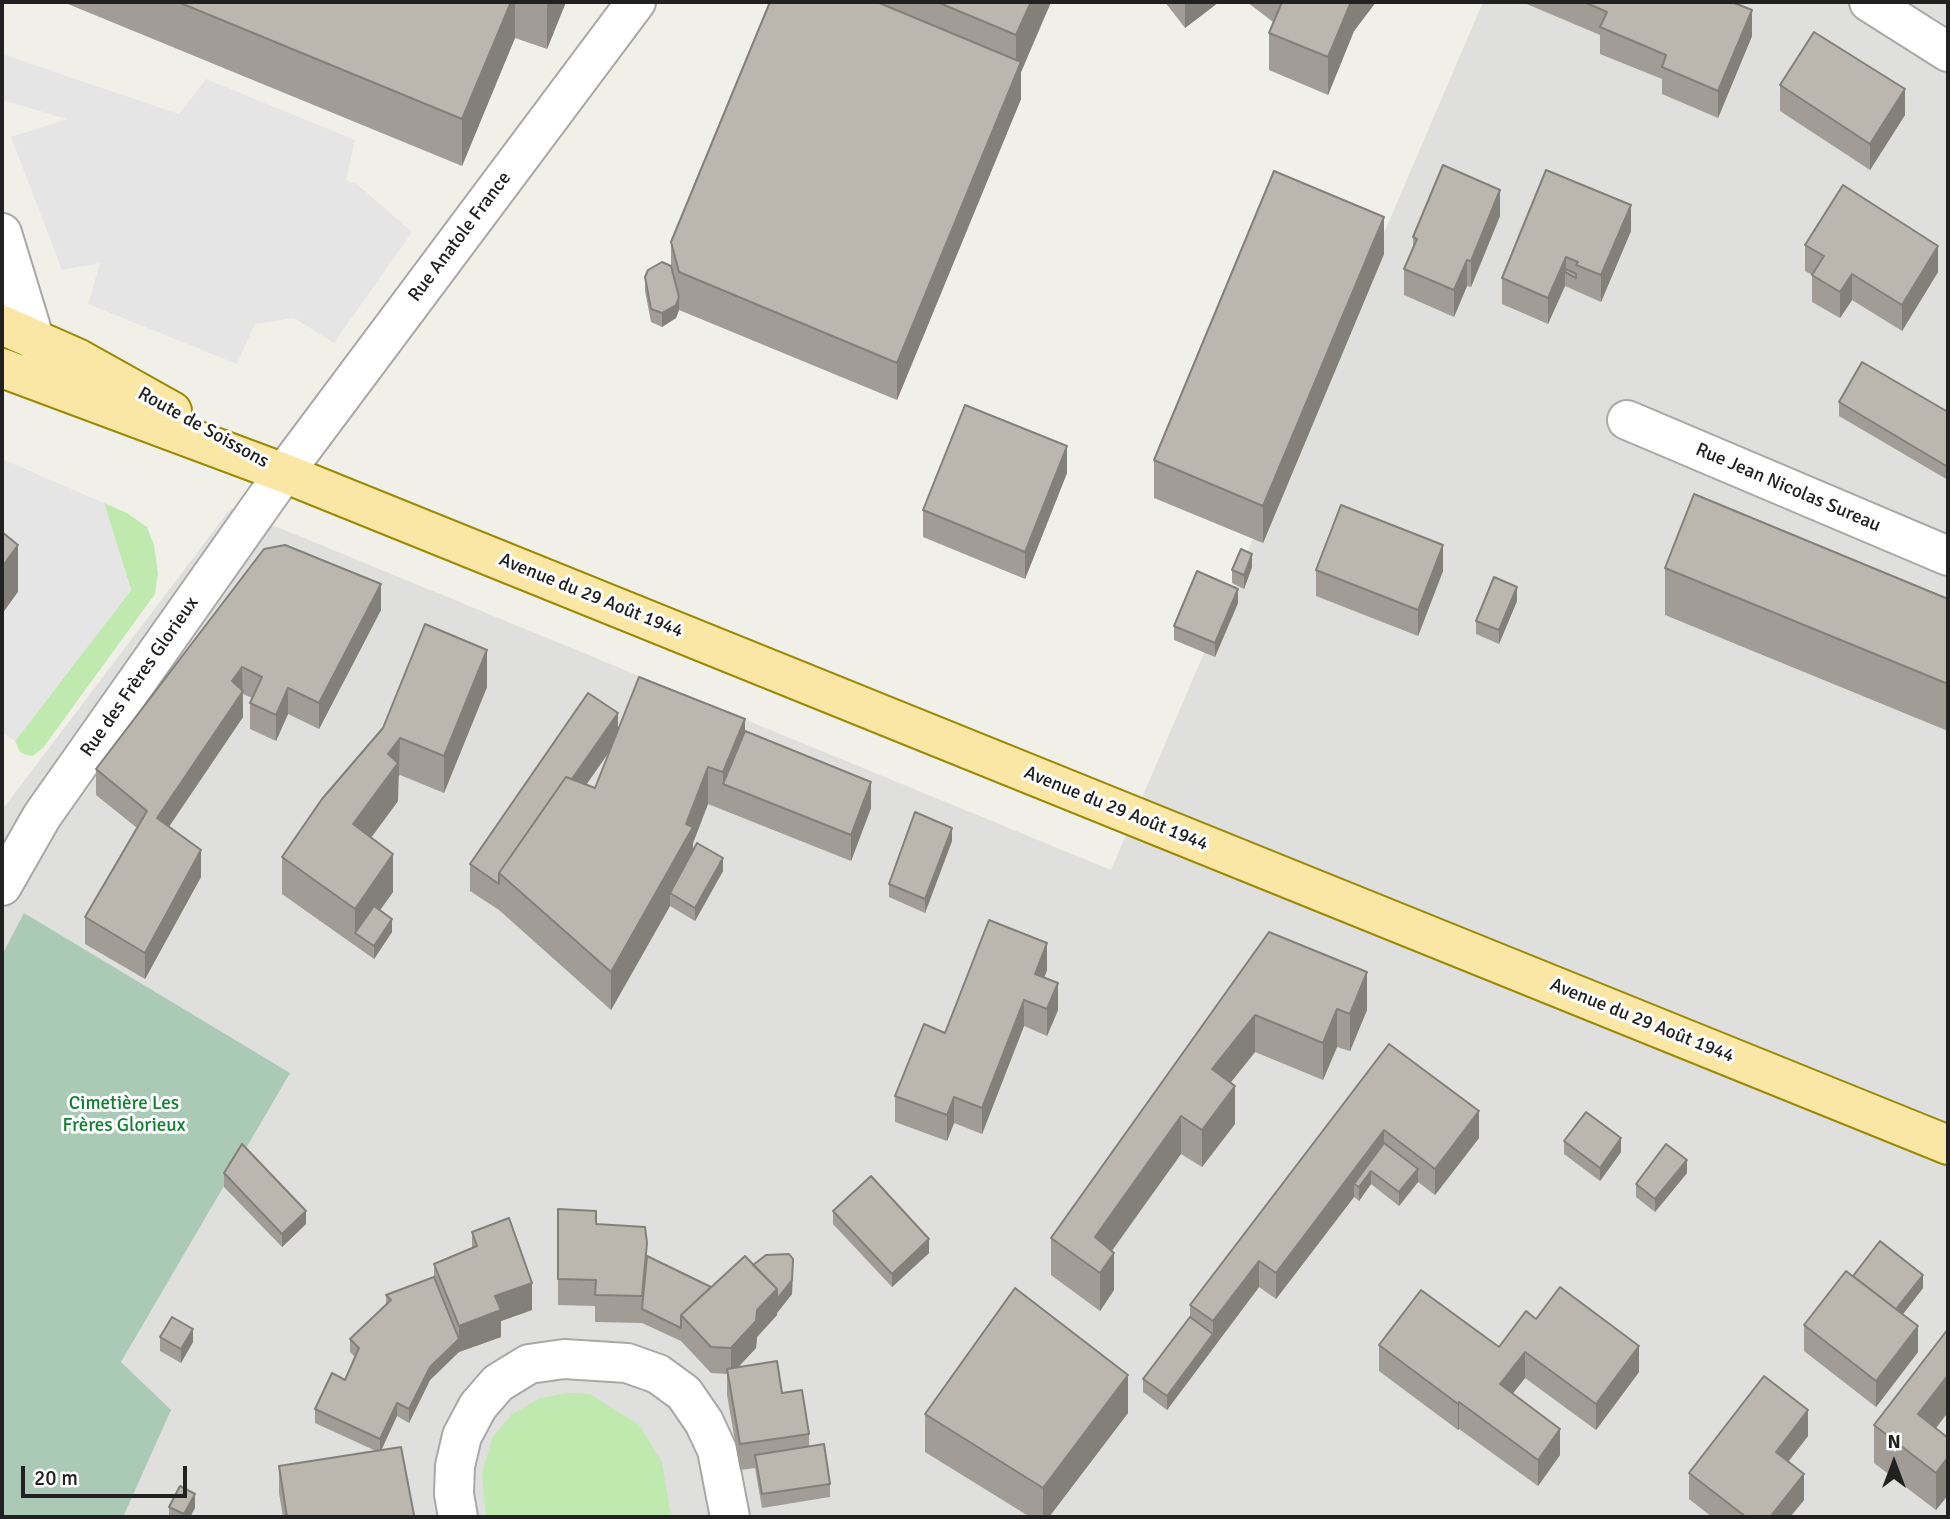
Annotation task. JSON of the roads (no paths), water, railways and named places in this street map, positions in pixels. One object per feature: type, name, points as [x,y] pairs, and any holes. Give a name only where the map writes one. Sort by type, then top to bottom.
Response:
[{"type":"main road","name":"Route de Soissons","points":[[2,324],[79,359],[284,473]]},
{"type":"main road","name":"Route de Soissons","points":[[2,368],[284,473]]},
{"type":"main road","name":"Avenue du 29 Août 1944","points":[[284,473],[1948,1145]]},
{"type":"street","name":"Rue Anatole France","points":[[284,473],[636,2]]},
{"type":"street","points":[[1870,2],[1948,52]]},
{"type":"street","points":[[2,233],[36,341]]},
{"type":"street","name":"Rue Jean Nicolas Sureau","points":[[1627,420],[1948,556]]},
{"type":"street","name":"Rue des Frères Glorieux","points":[[2,886],[42,816],[284,473]]},
{"type":"street","points":[[457,1517],[455,1466],[462,1436],[478,1406],[498,1383],[529,1364],[564,1359],[627,1363],[658,1374],[684,1393],[704,1422],[717,1450],[730,1517]]},
{"type":"park label","name":"Cimetière Les Frères Glorieux","points":[[124,1115]]}]
